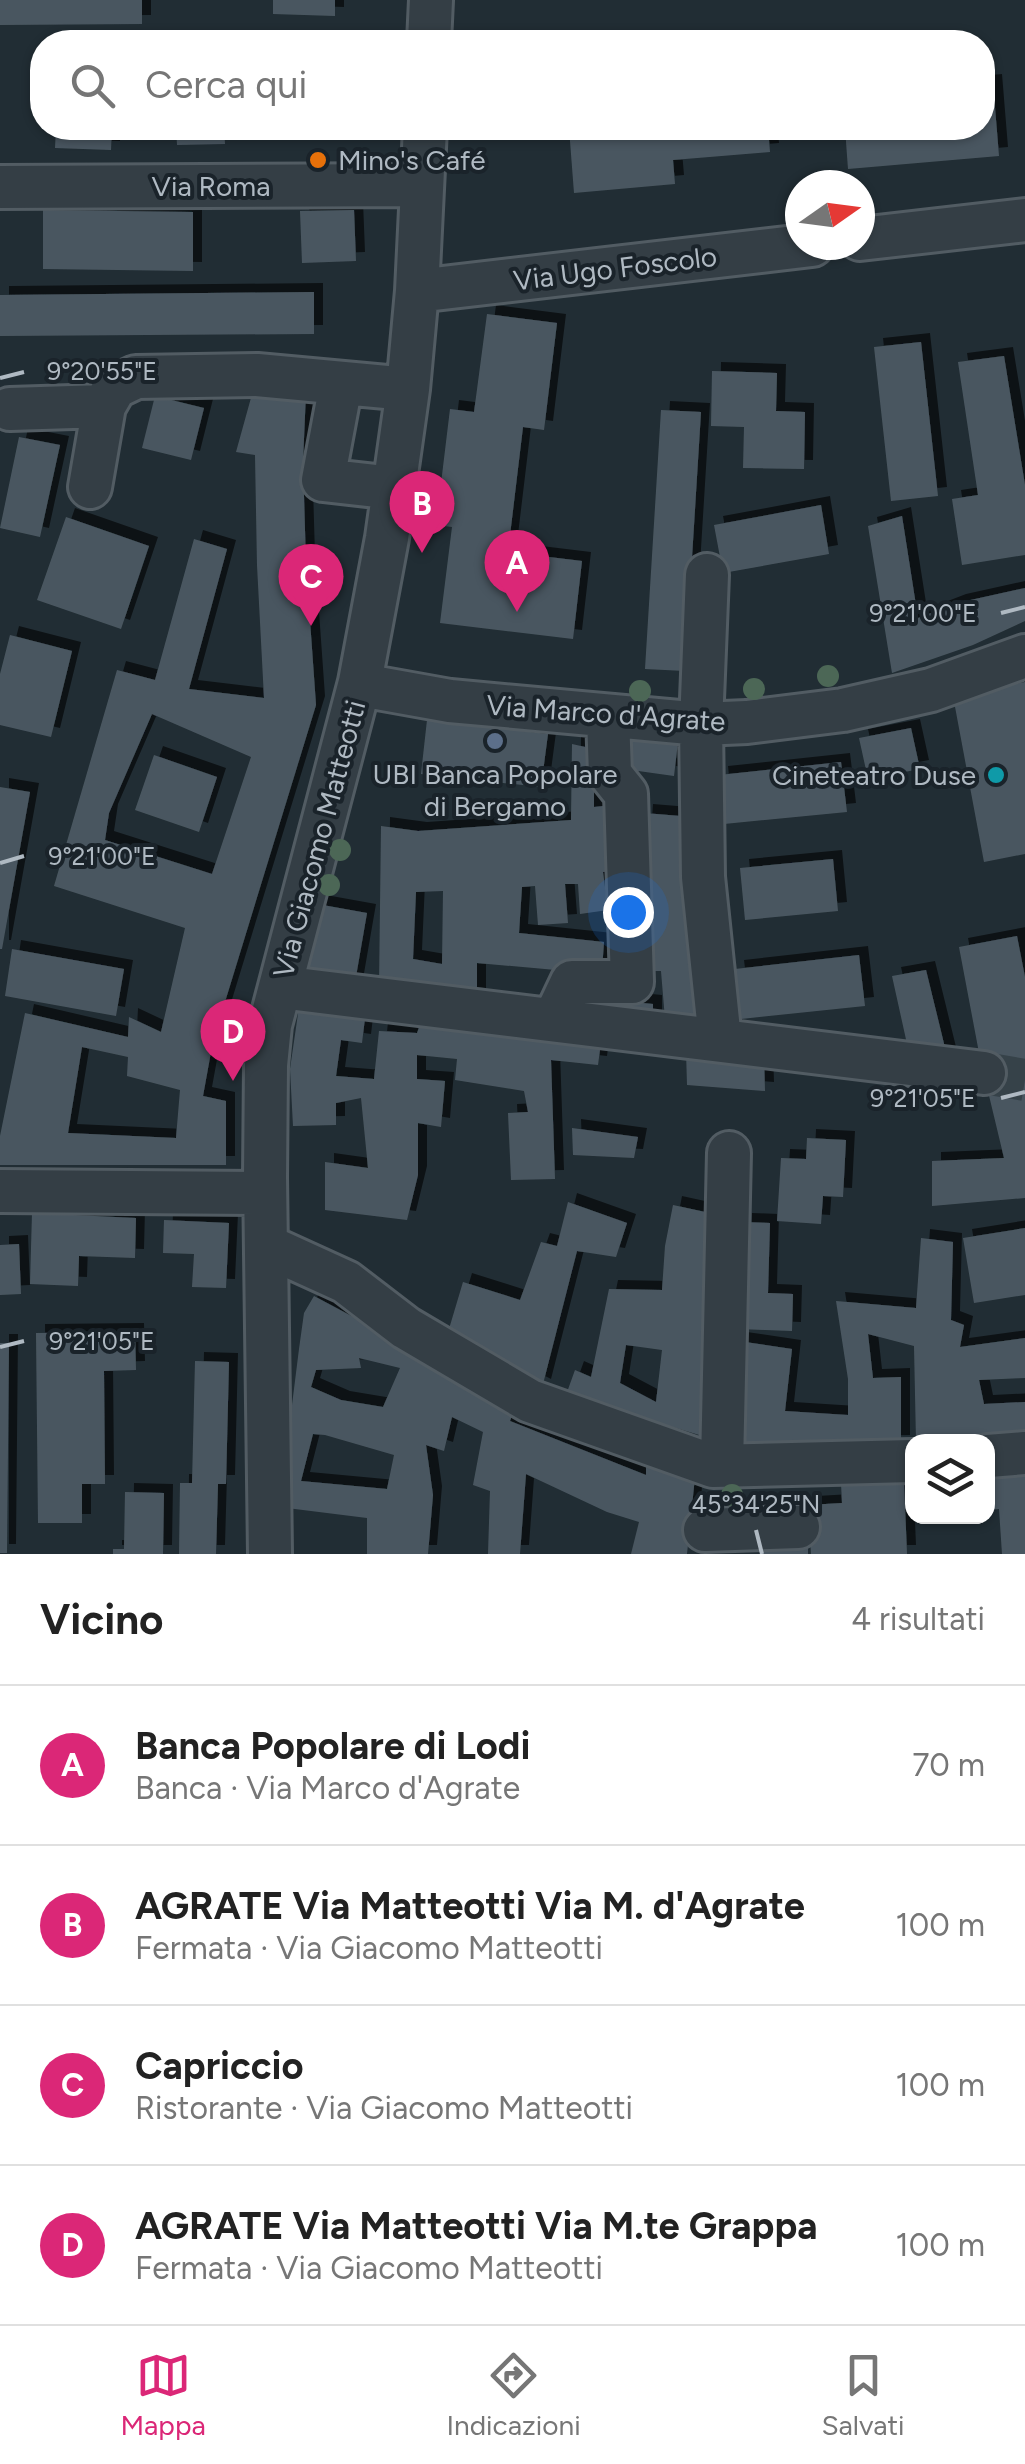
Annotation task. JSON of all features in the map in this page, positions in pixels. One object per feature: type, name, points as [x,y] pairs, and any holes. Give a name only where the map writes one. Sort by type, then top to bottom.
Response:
[{"type":"street","points":[[429,30],[430,0]]},
{"type":"street","name":"Via Giacomo Matteotti","points":[[270,1554],[266,1065],[270,1026],[360,682],[385,554],[408,390],[424,140]]},
{"type":"street","name":"Via Roma","points":[[0,187],[422,185]]},
{"type":"street","points":[[875,238],[1025,220]]},
{"type":"street","name":"Via Ugo Foscolo","points":[[417,290],[785,248]]},
{"type":"street","points":[[90,486],[104,406],[115,387],[136,377],[258,375],[408,390]]},
{"type":"street","points":[[341,384],[323,480],[394,488]]},
{"type":"street","points":[[10,409],[104,406]]},
{"type":"street","points":[[707,575],[701,724],[702,877],[720,1040]]},
{"type":"street","name":"Via Marco d'Agrate","points":[[360,682],[450,702],[701,724],[843,710],[931,690],[1025,656]]},
{"type":"street","points":[[554,1020],[572,982],[632,982],[626,794],[610,774],[608,716]]},
{"type":"street","points":[[280,986],[984,1073]]},
{"type":"street","points":[[729,1153],[718,1466],[704,1542],[798,1527]]},
{"type":"street","points":[[0,1191],[266,1193]]},
{"type":"street","points":[[267,1246],[346,1282],[406,1328],[530,1401],[718,1466],[905,1461]]},
{"type":"street","points":[[995,1455],[1025,1452]]},
{"type":"building","points":[[0,0],[142,0],[142,24],[0,25]]},
{"type":"building","points":[[273,0],[335,0],[335,16],[273,14]]},
{"type":"building","points":[[995,107],[999,156],[848,169],[846,140],[995,140]]},
{"type":"building","points":[[55,140],[111,140],[111,150],[55,148]]},
{"type":"building","points":[[177,140],[225,140],[225,144],[177,145]]},
{"type":"building","points":[[570,140],[769,140],[770,152],[673,160],[675,184],[574,193]]},
{"type":"building","points":[[43,210],[193,212],[193,271],[43,269]]},
{"type":"building","points":[[354,210],[356,261],[302,263],[300,211]]},
{"type":"building","points":[[314,292],[314,334],[0,336],[0,295]]},
{"type":"building","points":[[487,314],[557,323],[544,430],[523,427],[508,552],[582,561],[573,639],[440,623],[452,527],[436,525],[450,409],[474,412]]},
{"type":"building","points":[[921,342],[938,496],[891,501],[874,347]]},
{"type":"building","points":[[1004,356],[1025,485],[1025,555],[962,565],[952,499],[978,495],[958,362]]},
{"type":"building","points":[[712,371],[777,373],[776,411],[805,412],[804,469],[743,468],[744,427],[711,426]]},
{"type":"building","points":[[254,387],[306,392],[306,564],[316,705],[213,1041],[203,1096],[226,1101],[226,1165],[0,1165],[0,1136],[25,1013],[128,1037],[129,1017],[161,1032],[185,928],[54,886],[117,670],[155,680],[194,539],[227,549],[189,689],[264,698],[255,455],[236,452]],"holes":[[[152,714],[251,757],[212,874],[105,840],[109,813]],[[82,1047],[128,1057],[127,1076],[180,1090],[176,1138],[68,1133]]]},
{"type":"building","points":[[155,396],[204,408],[191,460],[142,448]]},
{"type":"building","points":[[661,410],[701,412],[685,671],[645,669]]},
{"type":"building","points":[[19,437],[60,445],[40,537],[0,528]]},
{"type":"building","points":[[821,505],[829,554],[723,573],[714,525]]},
{"type":"building","points":[[902,516],[918,618],[957,603],[1025,588],[1025,621],[973,645],[892,673],[868,526]]},
{"type":"building","points":[[66,517],[149,546],[121,629],[37,600]]},
{"type":"building","points":[[10,635],[72,651],[51,737],[0,725],[0,674]]},
{"type":"building","name":"Cineteatro Duse","points":[[1025,682],[1025,854],[984,862],[953,696]]},
{"type":"building","points":[[427,720],[548,734],[541,787],[421,774]]},
{"type":"building","points":[[911,728],[920,769],[868,779],[859,738]]},
{"type":"building","points":[[621,735],[678,742],[674,776],[617,768]]},
{"type":"building","points":[[572,744],[594,749],[594,807],[613,805],[617,871],[603,872],[608,910],[580,914],[578,884],[565,884],[568,923],[538,925],[535,886],[522,887],[519,933],[604,942],[602,970],[477,963],[477,997],[379,988],[381,826],[418,831],[571,820]],"holes":[[[443,891],[442,964],[413,959],[416,892]]]},
{"type":"building","points":[[154,755],[217,777],[199,832],[135,810]]},
{"type":"building","points":[[841,762],[847,812],[724,824],[719,775]]},
{"type":"building","points":[[0,787],[30,792],[2,949],[0,949]]},
{"type":"building","points":[[644,813],[693,817],[703,1028],[666,1031],[661,971],[643,971],[640,928],[653,927],[650,885],[639,884]]},
{"type":"building","points":[[833,859],[838,911],[745,920],[740,868]]},
{"type":"building","points":[[317,904],[367,913],[354,988],[304,979]]},
{"type":"building","points":[[1017,936],[1025,977],[1025,1198],[932,1206],[932,1161],[1004,1158],[959,947]]},
{"type":"building","points":[[12,949],[124,969],[116,1016],[5,996]]},
{"type":"building","points":[[859,955],[865,1006],[741,1019],[735,969]]},
{"type":"building","points":[[926,970],[949,1064],[911,1062],[892,976]]},
{"type":"building","points":[[581,997],[653,1004],[653,1027],[579,1016]]},
{"type":"building","points":[[299,1007],[365,1018],[362,1043],[341,1040],[336,1076],[374,1079],[379,1031],[417,1033],[421,1022],[601,1042],[598,1065],[551,1060],[555,1179],[511,1180],[508,1113],[528,1112],[524,1091],[455,1080],[457,1059],[417,1055],[417,1079],[445,1081],[441,1127],[418,1123],[418,1175],[407,1220],[325,1210],[325,1162],[368,1168],[361,1098],[336,1103],[336,1125],[293,1126],[290,1069]]},
{"type":"building","points":[[686,1050],[764,1058],[765,1091],[687,1085]]},
{"type":"building","points":[[572,1128],[638,1137],[634,1158],[573,1155]]},
{"type":"building","points":[[807,1138],[846,1140],[843,1197],[823,1196],[821,1224],[777,1221],[781,1158],[806,1159]]},
{"type":"building","points":[[568,1202],[627,1223],[616,1257],[577,1251],[542,1388],[446,1339],[463,1282],[520,1300],[541,1242],[557,1246]]},
{"type":"building","points":[[673,1205],[719,1215],[716,1440],[566,1395],[575,1370],[591,1377],[609,1289],[662,1290]],"holes":[[[626,1345],[662,1350],[656,1402],[620,1383]]]},
{"type":"building","points":[[32,1213],[136,1218],[135,1258],[79,1256],[78,1286],[30,1284]]},
{"type":"building","points":[[164,1220],[229,1223],[226,1288],[192,1287],[194,1254],[163,1253]]},
{"type":"building","points":[[743,1222],[770,1223],[768,1293],[793,1294],[792,1331],[739,1329]]},
{"type":"building","points":[[1025,1228],[1025,1295],[974,1303],[963,1238]]},
{"type":"building","points":[[921,1238],[953,1242],[951,1320],[964,1325],[960,1347],[1025,1338],[1025,1378],[979,1380],[984,1404],[1025,1402],[1025,1433],[916,1434],[914,1346],[868,1334],[873,1378],[901,1377],[901,1444],[728,1448],[738,1341],[792,1349],[785,1411],[848,1415],[848,1379],[836,1301],[916,1308]]},
{"type":"building","points":[[19,1244],[21,1294],[0,1295],[0,1245]]},
{"type":"building","points":[[314,1296],[516,1404],[510,1421],[646,1475],[646,1463],[695,1477],[687,1554],[631,1554],[639,1522],[607,1512],[526,1474],[520,1554],[488,1554],[490,1491],[473,1485],[483,1432],[452,1417],[444,1451],[426,1445],[433,1495],[428,1554],[367,1554],[367,1518],[287,1508],[289,1429],[304,1313]],"holes":[[[359,1358],[400,1368],[383,1407],[341,1400],[311,1387],[316,1370],[361,1368]],[[313,1434],[394,1455],[387,1489],[301,1481]]]},
{"type":"building","points":[[135,1332],[136,1370],[104,1371],[105,1484],[82,1484],[82,1523],[38,1523],[36,1333]]},
{"type":"building","points":[[0,1343],[9,1343],[7,1553],[0,1553]]},
{"type":"building","points":[[195,1361],[229,1362],[226,1484],[218,1484],[216,1554],[179,1554],[180,1483],[192,1483]]},
{"type":"building","points":[[1025,1473],[1025,1554],[1002,1554],[999,1509],[995,1509],[995,1474]]},
{"type":"building","points":[[904,1481],[907,1554],[811,1554],[808,1505],[842,1503],[841,1483]]},
{"type":"building","points":[[125,1492],[164,1493],[163,1554],[113,1554],[113,1549],[124,1549]]},
{"type":"building","points":[[808,1548],[808,1554],[760,1554],[760,1550]]},
{"type":"tunnel","points":[[984,1073],[1025,1080]]},
{"type":"place","name":"Mino's Café","points":[[318,160]]},
{"type":"place","name":"AGRATE Via Matteotti Via M. d'Agrate","points":[[422,553]]},
{"type":"place","name":"Banca Popolare di Lodi","points":[[517,612]]},
{"type":"place","name":"Capriccio","points":[[311,626]]},
{"type":"place","name":"UBI Banca Popolare di Bergamo","points":[[495,741]]},
{"type":"place","name":"Cineteatro Duse","points":[[996,775]]},
{"type":"place","name":"AGRATE Via Matteotti Via M.te Grappa","points":[[233,1081]]}]
